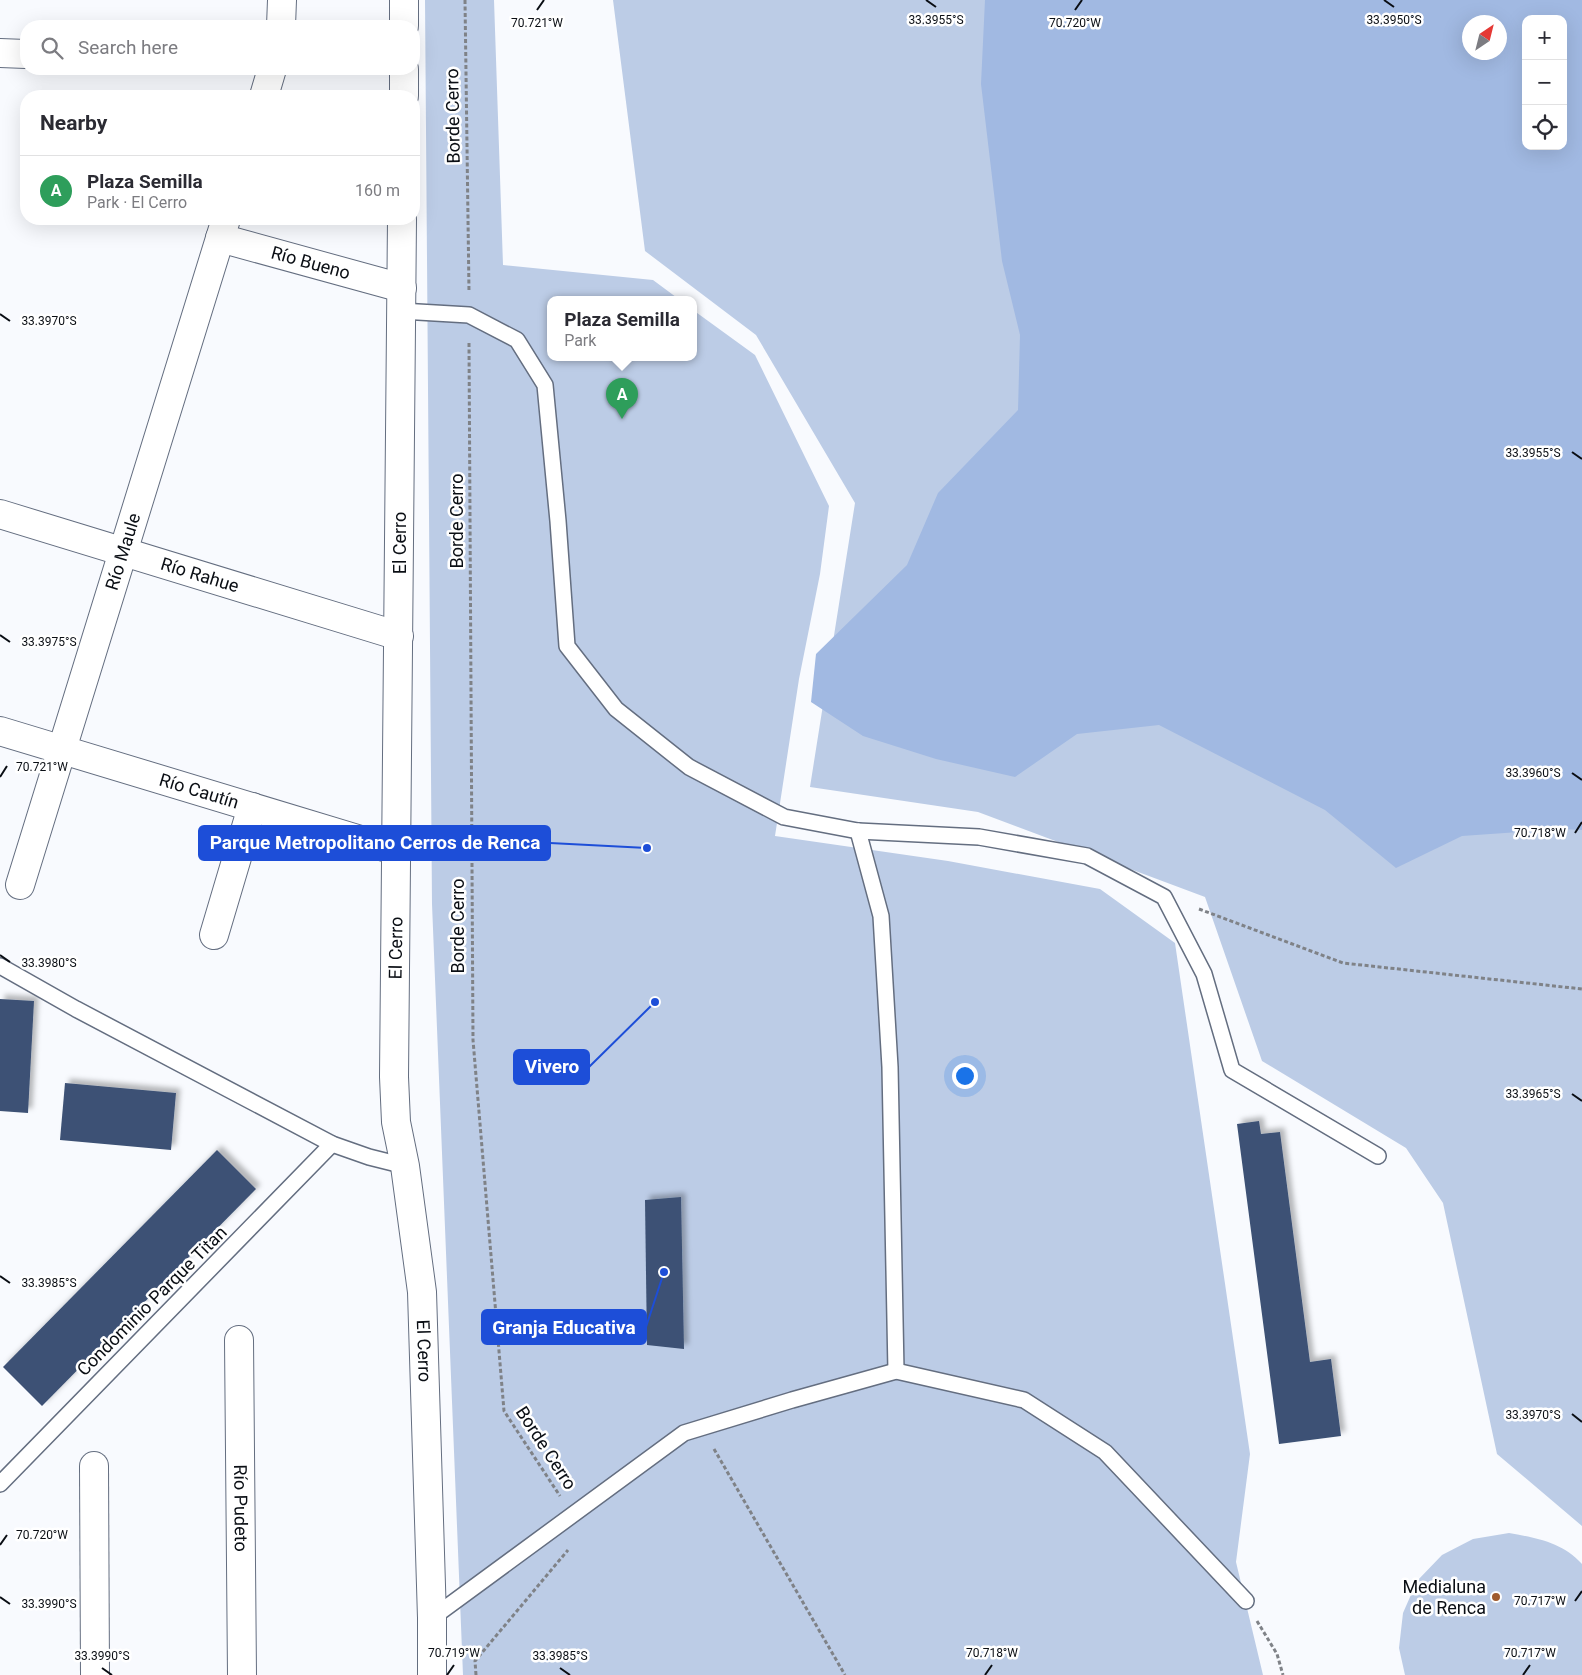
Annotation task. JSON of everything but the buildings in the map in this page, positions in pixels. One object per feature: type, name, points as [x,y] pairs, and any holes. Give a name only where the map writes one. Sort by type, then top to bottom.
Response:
[{"type":"street","points":[[280,20],[282,0]]},
{"type":"street","points":[[404,0],[404,20]]},
{"type":"street","points":[[0,52],[20,54]]},
{"type":"street","points":[[266,90],[270,75]]},
{"type":"street","points":[[404,75],[404,90]]},
{"type":"street","name":"El Cerro","points":[[402,225],[398,851],[394,1077],[396,1122],[405,1166],[422,1292],[432,1675]]},
{"type":"street","name":"Río Bueno","points":[[223,228],[401,299]]},
{"type":"street","name":"Río Maule","points":[[20,886],[223,228]]},
{"type":"street","name":"Río Rahue","points":[[0,514],[399,636]]},
{"type":"street","name":"Río Cautín","points":[[0,731],[398,851]]},
{"type":"street","points":[[214,935],[252,807]]},
{"type":"street","name":"Río Pudeto","points":[[239,1340],[242,1675]]},
{"type":"street","points":[[94,1466],[95,1675]]},
{"type":"lane","points":[[401,299],[469,315],[517,340],[544,385],[558,521],[567,646],[616,709],[690,767],[784,817],[858,830],[978,837],[1087,856],[1164,897],[1204,974],[1232,1070],[1378,1156]]},
{"type":"lane","points":[[858,830],[882,916],[890,1067],[896,1371]]},
{"type":"lane","points":[[0,966],[76,1009],[332,1144],[369,1157],[405,1166]]},
{"type":"lane","name":"Condominio Parque Titan","points":[[0,1484],[332,1144]]},
{"type":"lane","points":[[432,1618],[684,1434],[792,1400],[896,1371],[1024,1400],[1105,1452],[1246,1601]]},
{"type":"path","name":"Borde Cerro","points":[[465,0],[469,315],[473,1040],[504,1411],[573,1515],[573,1544],[475,1661],[476,1675]]},
{"type":"path","points":[[1164,897],[1343,963],[1582,989]]},
{"type":"path","points":[[702,1428],[845,1675]]},
{"type":"path","points":[[1246,1601],[1277,1654],[1283,1675]]},
{"type":"shaded area","points":[[425,0],[494,0],[503,265],[653,280],[675,296],[547,296],[547,361],[697,361],[697,313],[755,355],[829,506],[820,574],[799,679],[775,836],[948,861],[1100,889],[1175,943],[1250,1454],[1236,1562],[1263,1675],[463,1675],[432,904]]},
{"type":"shaded area","points":[[613,0],[1582,0],[1582,1526],[1497,1454],[1443,1203],[1406,1148],[1262,1061],[1205,897],[978,812],[810,787],[855,503],[756,335],[645,251]]},
{"type":"shaded area","points":[[985,0],[1582,0],[1582,830],[1562,829],[1462,836],[1396,868],[1325,810],[1159,725],[1077,734],[1015,777],[936,759],[863,736],[811,702],[816,654],[907,565],[938,493],[1018,410],[1020,335],[1002,261],[981,84]]},
{"type":"shaded area","name":"Medialuna de Renca","points":[[1509,1533],[1548,1542],[1566,1551],[1582,1564],[1582,1675],[1405,1675],[1399,1648],[1403,1613],[1417,1581],[1442,1555],[1473,1539]]},
{"type":"place","name":"Plaza Semilla","points":[[622,419]]},
{"type":"place","name":"Parque Metropolitano Cerros de Renca","points":[[647,848]]},
{"type":"place","name":"Vivero","points":[[655,1002]]},
{"type":"place","name":"Granja Educativa","points":[[664,1272]]},
{"type":"place","name":"Medialuna de Renca","points":[[1496,1597]]}]
